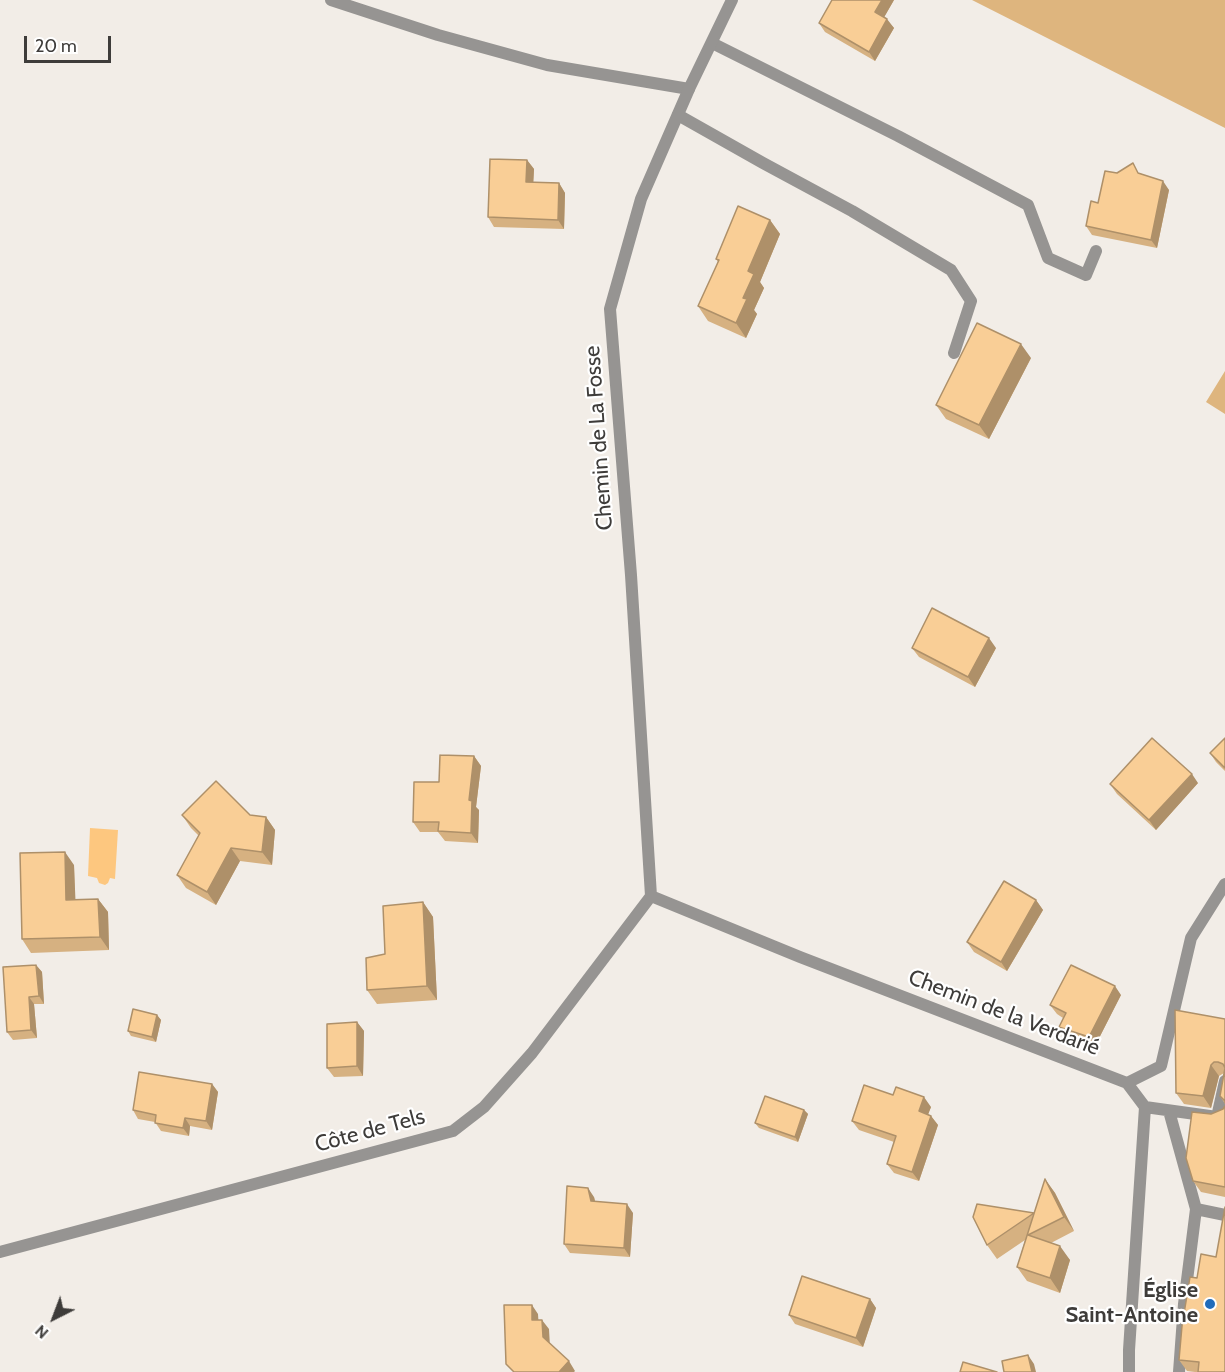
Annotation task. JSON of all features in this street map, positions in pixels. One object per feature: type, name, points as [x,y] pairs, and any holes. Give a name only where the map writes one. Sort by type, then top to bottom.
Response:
[{"type":"street","points":[[331,0],[438,35],[547,65],[689,88]]},
{"type":"street","name":"Chemin de La Fosse","points":[[651,896],[631,575],[610,309],[641,199],[689,88],[732,0]]},
{"type":"street","points":[[712,43],[898,136],[1028,205],[1048,258],[1086,275],[1096,252]]},
{"type":"street","points":[[678,114],[852,211],[951,270],[971,301],[954,353]]},
{"type":"street","points":[[1130,1372],[1129,1350],[1145,1107],[1127,1083],[1161,1066],[1191,938],[1225,884]]},
{"type":"street","name":"Chemin de la Verdarié","points":[[651,896],[800,957],[1127,1083]]},
{"type":"street","name":"Côte de Tels","points":[[0,1252],[453,1131],[484,1107],[532,1053],[651,896]]},
{"type":"street","points":[[1145,1107],[1221,1116],[1225,1081]]},
{"type":"street","points":[[1168,1111],[1196,1209],[1184,1304],[1179,1372]]},
{"type":"street","points":[[1196,1209],[1225,1213]]},
{"type":"shaded area","points":[[972,0],[1225,0],[1225,128]]},
{"type":"shaded area","points":[[1225,371],[1225,414],[1206,402]]},
{"type":"shaded area","points":[[90,828],[118,830],[115,879],[110,878],[105,885],[99,883],[97,878],[88,876]]},
{"type":"building","points":[[832,0],[882,0],[875,12],[887,19],[869,52],[819,23]]},
{"type":"building","points":[[490,159],[527,160],[526,182],[559,183],[558,220],[488,217]]},
{"type":"building","points":[[1133,163],[1138,173],[1163,181],[1151,240],[1086,226],[1091,201],[1098,203],[1105,171],[1117,173]]},
{"type":"building","points":[[738,206],[770,220],[748,271],[754,274],[743,298],[747,299],[736,323],[698,306],[719,260],[716,259]]},
{"type":"building","points":[[977,323],[1021,344],[979,425],[936,405]]},
{"type":"building","points":[[932,608],[989,638],[968,677],[912,648]]},
{"type":"building","points":[[1152,738],[1192,774],[1149,820],[1110,784]]},
{"type":"building","points":[[1225,738],[1225,768],[1210,753]]},
{"type":"building","points":[[440,755],[474,756],[469,800],[472,801],[471,833],[438,831],[439,822],[413,822],[414,782],[439,782]]},
{"type":"building","points":[[216,781],[250,815],[266,817],[262,852],[231,848],[207,892],[177,875],[200,833],[182,815]]},
{"type":"building","points":[[65,852],[66,900],[98,899],[100,937],[22,939],[20,853]]},
{"type":"building","points":[[1004,881],[1036,900],[1001,962],[967,942]]},
{"type":"building","points":[[423,902],[427,986],[367,990],[366,958],[385,954],[383,906]]},
{"type":"building","points":[[36,965],[39,996],[29,997],[31,1030],[7,1032],[3,967]]},
{"type":"building","points":[[1071,965],[1115,986],[1089,1037],[1059,1027],[1066,1013],[1050,1005]]},
{"type":"building","points":[[133,1009],[157,1015],[152,1037],[128,1031]]},
{"type":"building","points":[[1175,1010],[1225,1019],[1225,1068],[1218,1062],[1211,1065],[1203,1096],[1176,1093]]},
{"type":"building","points":[[357,1022],[357,1066],[327,1068],[327,1024]]},
{"type":"building","points":[[1225,1068],[1225,1101],[1220,1096]]},
{"type":"building","points":[[139,1072],[212,1084],[206,1121],[185,1118],[183,1128],[155,1123],[156,1115],[133,1110]]},
{"type":"building","points":[[864,1085],[893,1095],[896,1087],[924,1097],[919,1111],[931,1116],[912,1172],[887,1164],[896,1136],[852,1121]]},
{"type":"building","points":[[765,1096],[804,1110],[795,1137],[755,1123]]},
{"type":"building","points":[[1225,1106],[1225,1187],[1193,1181],[1186,1158],[1192,1112],[1211,1114]]},
{"type":"building","points":[[1045,1179],[1064,1217],[1028,1235],[1060,1246],[1050,1278],[1017,1267]]},
{"type":"building","points":[[567,1186],[588,1188],[591,1201],[627,1204],[624,1248],[564,1244]]},
{"type":"building","points":[[977,1204],[1034,1213],[987,1245],[973,1217]]},
{"type":"building","points":[[1225,1207],[1225,1372],[1198,1372],[1199,1362],[1179,1360],[1190,1277],[1197,1278],[1201,1254],[1216,1257]]},
{"type":"building","points":[[802,1276],[870,1299],[856,1338],[789,1315]]},
{"type":"building","points":[[504,1305],[532,1305],[532,1320],[542,1320],[543,1337],[569,1361],[559,1372],[514,1372],[506,1364]]},
{"type":"building","points":[[1028,1355],[1032,1372],[1004,1372],[1002,1361]]},
{"type":"building","points":[[963,1362],[997,1372],[960,1372]]},
{"type":"place","name":"Église Saint-Antoine","points":[[1210,1304]]}]
